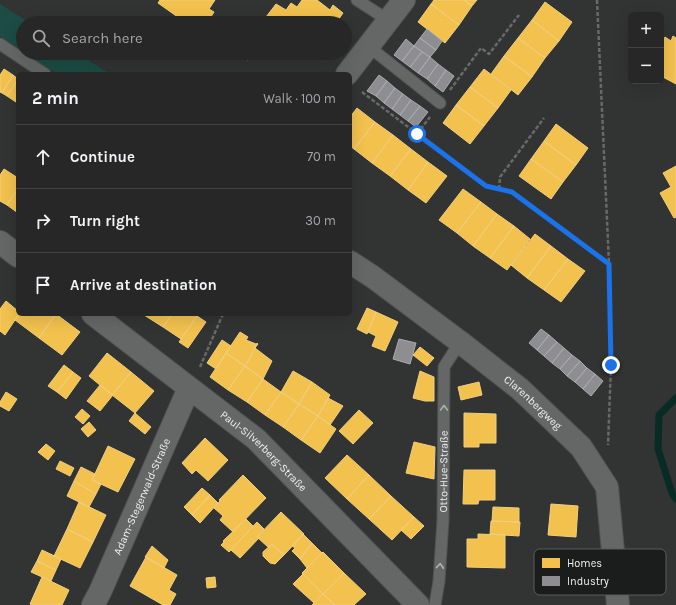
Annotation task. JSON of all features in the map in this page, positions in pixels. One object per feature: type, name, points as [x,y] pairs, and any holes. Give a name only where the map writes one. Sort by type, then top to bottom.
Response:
[{"type":"street","points":[[352,79],[368,46],[404,0]]},
{"type":"street","points":[[0,242],[16,254]]},
{"type":"street","name":"Clarenbergweg","points":[[352,263],[373,277],[460,342],[520,390],[581,448],[607,487],[613,549]]},
{"type":"street","name":"Paul-Silverberg-Straße","points":[[96,316],[256,439],[418,605]]},
{"type":"street","name":"Adam-Stegerwald-Straße","points":[[93,605],[104,584],[189,388]]},
{"type":"street","name":"Clarenbergweg","points":[[617,595],[618,605]]},
{"type":"lane","points":[[357,0],[388,20]]},
{"type":"lane","points":[[0,44],[16,55]]},
{"type":"lane","points":[[368,46],[440,103]]},
{"type":"lane","points":[[24,60],[42,72]]},
{"type":"lane","name":"Otto-Hue-Straße","points":[[435,605],[439,581],[443,520],[444,367],[460,342]]},
{"type":"path","points":[[597,0],[609,264],[611,365],[608,449]]},
{"type":"path","points":[[417,134],[481,48],[489,54],[519,15]]},
{"type":"path","points":[[352,82],[417,134],[486,186],[512,192],[609,264]]},
{"type":"path","points":[[499,189],[500,177],[544,118]]},
{"type":"path","points":[[189,388],[197,374],[223,316]]},
{"type":"green space","points":[[0,4],[19,16],[16,16],[16,46],[0,36]]},
{"type":"green space","points":[[36,60],[88,60],[107,72],[54,72]]},
{"type":"building: Homes","points":[[160,0],[215,0],[209,9],[214,12],[212,16],[176,16],[158,3]]},
{"type":"building: Homes","points":[[302,0],[317,0],[330,10],[333,5],[343,13],[341,16],[267,16],[276,4],[286,10],[291,3],[297,7]]},
{"type":"building: Homes","points":[[434,0],[464,0],[472,6],[459,25],[431,4]]},
{"type":"building: Homes","points":[[464,0],[477,0],[472,6]]},
{"type":"building: Homes","points":[[545,2],[572,22],[559,41],[532,20]]},
{"type":"building: Homes","points":[[431,4],[459,25],[445,43],[418,22]]},
{"type":"building: Homes","points":[[532,20],[559,41],[545,58],[518,38]]},
{"type":"building: Homes","points":[[673,36],[676,38],[676,84],[664,78],[664,39],[665,37],[671,41]]},
{"type":"building: Homes","points":[[518,38],[545,58],[532,77],[504,56]]},
{"type":"building: Homes","points":[[504,56],[532,77],[518,95],[491,74]]},
{"type":"building: Homes","points":[[4,69],[13,75],[2,93],[0,92],[0,75]]},
{"type":"building: Homes","points":[[484,69],[511,90],[498,108],[470,87]]},
{"type":"building: Homes","points":[[13,75],[16,77],[16,82],[7,96],[2,93]]},
{"type":"building: Homes","points":[[16,82],[16,102],[7,96]]},
{"type":"building: Homes","points":[[470,87],[498,108],[484,126],[456,105]]},
{"type":"building: Homes","points":[[456,105],[484,126],[470,144],[443,123]]},
{"type":"building: Homes","points":[[357,108],[375,122],[354,149],[352,148],[352,114]]},
{"type":"building: Homes","points":[[375,122],[393,135],[372,163],[354,149]]},
{"type":"building: Homes","points":[[556,124],[588,148],[576,165],[544,141]]},
{"type":"building: Homes","points":[[393,135],[411,149],[390,176],[372,163]]},
{"type":"building: Homes","points":[[544,141],[576,165],[563,182],[531,159]]},
{"type":"building: Homes","points":[[411,149],[428,162],[408,190],[390,176]]},
{"type":"building: Homes","points":[[531,159],[563,182],[551,199],[519,176]]},
{"type":"building: Homes","points":[[428,162],[447,176],[426,203],[408,190]]},
{"type":"building: Homes","points":[[676,166],[676,217],[674,218],[660,193],[671,187],[663,173]]},
{"type":"building: Homes","points":[[4,169],[16,177],[16,191],[7,205],[0,201],[0,175]]},
{"type":"building: Homes","points":[[463,189],[481,202],[457,233],[439,220]]},
{"type":"building: Homes","points":[[16,191],[16,212],[7,205]]},
{"type":"building: Homes","points":[[481,202],[497,214],[473,246],[457,233]]},
{"type":"building: Homes","points":[[497,214],[514,226],[490,258],[473,246]]},
{"type":"building: Homes","points":[[514,226],[530,239],[507,270],[490,258]]},
{"type":"building: Homes","points":[[535,234],[551,246],[527,278],[511,265]]},
{"type":"building: Homes","points":[[551,246],[568,259],[544,290],[527,278]]},
{"type":"building: Homes","points":[[568,259],[585,271],[561,302],[544,290]]},
{"type":"building: Homes","points":[[6,301],[16,309],[16,316],[18,316],[5,335],[0,331],[0,309]]},
{"type":"building: Homes","points":[[367,308],[376,312],[367,334],[357,329]]},
{"type":"building: Homes","points":[[376,312],[398,322],[385,351],[372,346],[376,336],[368,332]]},
{"type":"building: Homes","points":[[18,316],[55,316],[39,338],[15,320]]},
{"type":"building: Homes","points":[[55,316],[59,316],[80,332],[62,355],[39,338]]},
{"type":"building: Homes","points":[[146,316],[171,316],[163,327]]},
{"type":"building: Homes","points":[[171,316],[197,316],[181,339],[163,327]]},
{"type":"building: Homes","points":[[197,316],[206,322],[188,348],[179,342]]},
{"type":"building: Homes","points":[[240,332],[248,337],[246,340],[256,344],[245,366],[226,353]]},
{"type":"building: Homes","points":[[222,340],[231,346],[216,369],[207,363]]},
{"type":"building: Homes","points":[[257,343],[258,344],[255,348],[272,361],[263,379],[245,366]]},
{"type":"building: Homes","points":[[420,347],[434,358],[427,366],[413,355]]},
{"type":"building: Homes","points":[[107,353],[131,372],[112,395],[89,376]]},
{"type":"building: Homes","points":[[226,353],[245,366],[228,390],[210,377]]},
{"type":"building: Homes","points":[[64,365],[73,372],[57,392],[48,386]]},
{"type":"building: Homes","points":[[245,366],[263,379],[247,402],[228,390]]},
{"type":"building: Homes","points":[[293,371],[312,382],[299,404],[281,392]]},
{"type":"building: Homes","points":[[420,371],[434,377],[434,401],[425,401],[413,398]]},
{"type":"building: Homes","points":[[73,372],[81,378],[66,399],[57,392]]},
{"type":"building: Homes","points":[[131,372],[154,391],[135,413],[112,395]]},
{"type":"building: Homes","points":[[263,379],[281,392],[265,415],[247,402]]},
{"type":"building: Homes","points":[[312,382],[330,395],[318,416],[299,404]]},
{"type":"building: Homes","points":[[479,382],[482,395],[461,400],[458,387]]},
{"type":"building: Homes","points":[[100,385],[113,395],[100,411],[87,401]]},
{"type":"building: Homes","points":[[6,392],[17,399],[9,411],[0,406],[0,402]]},
{"type":"building: Homes","points":[[281,392],[299,404],[283,427],[265,415]]},
{"type":"building: Homes","points":[[328,398],[343,406],[330,425],[318,416]]},
{"type":"building: Homes","points":[[299,404],[318,416],[301,440],[283,427]]},
{"type":"building: Homes","points":[[82,409],[90,416],[83,424],[75,417]]},
{"type":"building: Homes","points":[[359,410],[373,423],[353,444],[339,431]]},
{"type":"building: Homes","points":[[135,413],[151,427],[145,434],[129,421]]},
{"type":"building: Homes","points":[[464,413],[496,414],[496,443],[479,443],[479,447],[464,447]]},
{"type":"building: Homes","points":[[318,416],[336,429],[320,453],[301,440]]},
{"type":"building: Homes","points":[[89,422],[96,430],[88,437],[81,429]]},
{"type":"building: Homes","points":[[205,438],[228,460],[208,481],[196,470],[192,474],[182,463]]},
{"type":"building: Homes","points":[[414,442],[435,447],[434,479],[406,473]]},
{"type":"building: Homes","points":[[46,444],[55,451],[48,460],[38,452]]},
{"type":"building: Homes","points":[[108,446],[135,459],[118,492],[92,480]]},
{"type":"building: Homes","points":[[347,455],[369,475],[347,499],[325,478]]},
{"type":"building: Homes","points":[[60,461],[74,468],[70,476],[56,469]]},
{"type":"building: Homes","points":[[81,467],[95,474],[92,480],[101,484],[96,494],[74,481]]},
{"type":"building: Homes","points":[[464,470],[495,470],[495,500],[479,500],[478,504],[463,504]]},
{"type":"building: Homes","points":[[243,475],[266,498],[233,532],[220,520],[223,516],[214,508],[220,501],[219,500]]},
{"type":"building: Homes","points":[[369,475],[391,496],[369,519],[347,499]]},
{"type":"building: Homes","points":[[74,481],[96,494],[89,507],[67,496]]},
{"type":"building: Homes","points":[[202,488],[210,495],[192,515],[184,507]]},
{"type":"building: Homes","points":[[210,495],[218,503],[200,523],[192,515]]},
{"type":"building: Homes","points":[[391,496],[414,517],[392,540],[369,519]]},
{"type":"building: Homes","points":[[79,502],[106,515],[93,542],[67,529]]},
{"type":"building: Homes","points":[[551,504],[578,506],[576,537],[548,535]]},
{"type":"building: Homes","points":[[493,507],[519,508],[519,522],[492,521]]},
{"type":"building: Homes","points":[[281,512],[304,534],[284,555],[272,544],[269,548],[257,537]]},
{"type":"building: Homes","points":[[414,517],[424,526],[411,539],[401,530]]},
{"type":"building: Homes","points":[[246,519],[253,526],[229,552],[221,545],[224,542],[223,541]]},
{"type":"building: Homes","points":[[491,521],[520,522],[519,536],[490,534]]},
{"type":"building: Homes","points":[[257,522],[264,529],[257,537],[259,538],[240,558],[231,550]]},
{"type":"building: Homes","points":[[67,529],[93,542],[80,568],[54,556]]},
{"type":"building: Homes","points":[[303,534],[312,543],[300,559],[292,551],[295,548],[292,546]]},
{"type":"building: Homes","points":[[478,534],[505,535],[505,568],[467,567],[467,539],[478,539]]},
{"type":"building: Homes","points":[[312,543],[322,553],[307,568],[300,559]]},
{"type":"building: Homes","points":[[272,544],[284,555],[275,564],[270,563],[263,556],[263,552]]},
{"type":"building: Homes","points":[[152,546],[168,560],[164,568],[145,557]]},
{"type":"building: Homes","points":[[42,550],[61,559],[56,570],[37,561]]},
{"type":"building: Homes","points":[[323,552],[344,573],[323,594],[302,573]]},
{"type":"building: Homes","points":[[146,557],[177,575],[169,590],[176,594],[170,605],[163,605],[130,586]]},
{"type":"building: Homes","points":[[37,561],[56,570],[51,581],[31,572]]},
{"type":"building: Homes","points":[[344,573],[366,594],[354,605],[335,605],[323,594]]},
{"type":"building: Homes","points":[[303,574],[323,594],[314,603],[293,584]]},
{"type":"building: Homes","points":[[42,577],[69,590],[62,605],[30,604]]},
{"type":"building: Homes","points":[[215,577],[216,587],[207,588],[206,578]]},
{"type":"building: Homes","points":[[323,594],[335,605],[312,605]]},
{"type":"building: Industry","points":[[427,29],[442,41],[436,50],[420,38]]},
{"type":"building: Industry","points":[[420,38],[436,50],[430,57],[414,46]]},
{"type":"building: Industry","points":[[406,39],[414,46],[402,61],[394,55]]},
{"type":"building: Industry","points":[[414,46],[422,52],[410,67],[402,61]]},
{"type":"building: Industry","points":[[422,52],[430,57],[418,73],[410,67]]},
{"type":"building: Industry","points":[[430,57],[438,64],[427,79],[418,73]]},
{"type":"building: Industry","points":[[438,64],[446,70],[435,86],[427,79]]},
{"type":"building: Industry","points":[[446,70],[454,76],[443,92],[435,86]]},
{"type":"building: Industry","points":[[379,75],[387,81],[376,96],[367,91]]},
{"type":"building: Industry","points":[[387,81],[395,88],[384,103],[376,96]]},
{"type":"building: Industry","points":[[395,88],[403,94],[392,109],[384,103]]},
{"type":"building: Industry","points":[[403,94],[411,100],[400,115],[392,109]]},
{"type":"building: Industry","points":[[411,100],[420,106],[408,121],[400,115]]},
{"type":"building: Industry","points":[[420,106],[428,112],[416,127],[408,121]]},
{"type":"building: Industry","points":[[541,329],[549,335],[537,350],[529,343]]},
{"type":"building: Industry","points":[[549,335],[557,342],[544,356],[537,350]]},
{"type":"building: Industry","points":[[399,339],[416,343],[410,364],[393,359]]},
{"type":"building: Industry","points":[[557,342],[564,348],[552,363],[544,356]]},
{"type":"building: Industry","points":[[564,348],[572,355],[560,369],[552,363]]},
{"type":"building: Industry","points":[[572,355],[580,361],[567,376],[560,369]]},
{"type":"building: Industry","points":[[580,361],[587,368],[575,382],[567,376]]},
{"type":"building: Industry","points":[[587,368],[595,374],[583,389],[575,382]]},
{"type":"building: Industry","points":[[595,374],[603,381],[591,396],[583,389]]},
{"type":"waterway","points":[[676,398],[659,415],[658,449],[672,493],[676,499]]},
{"type":"route","points":[[417,134],[486,186],[512,192],[609,264],[611,365]]}]
